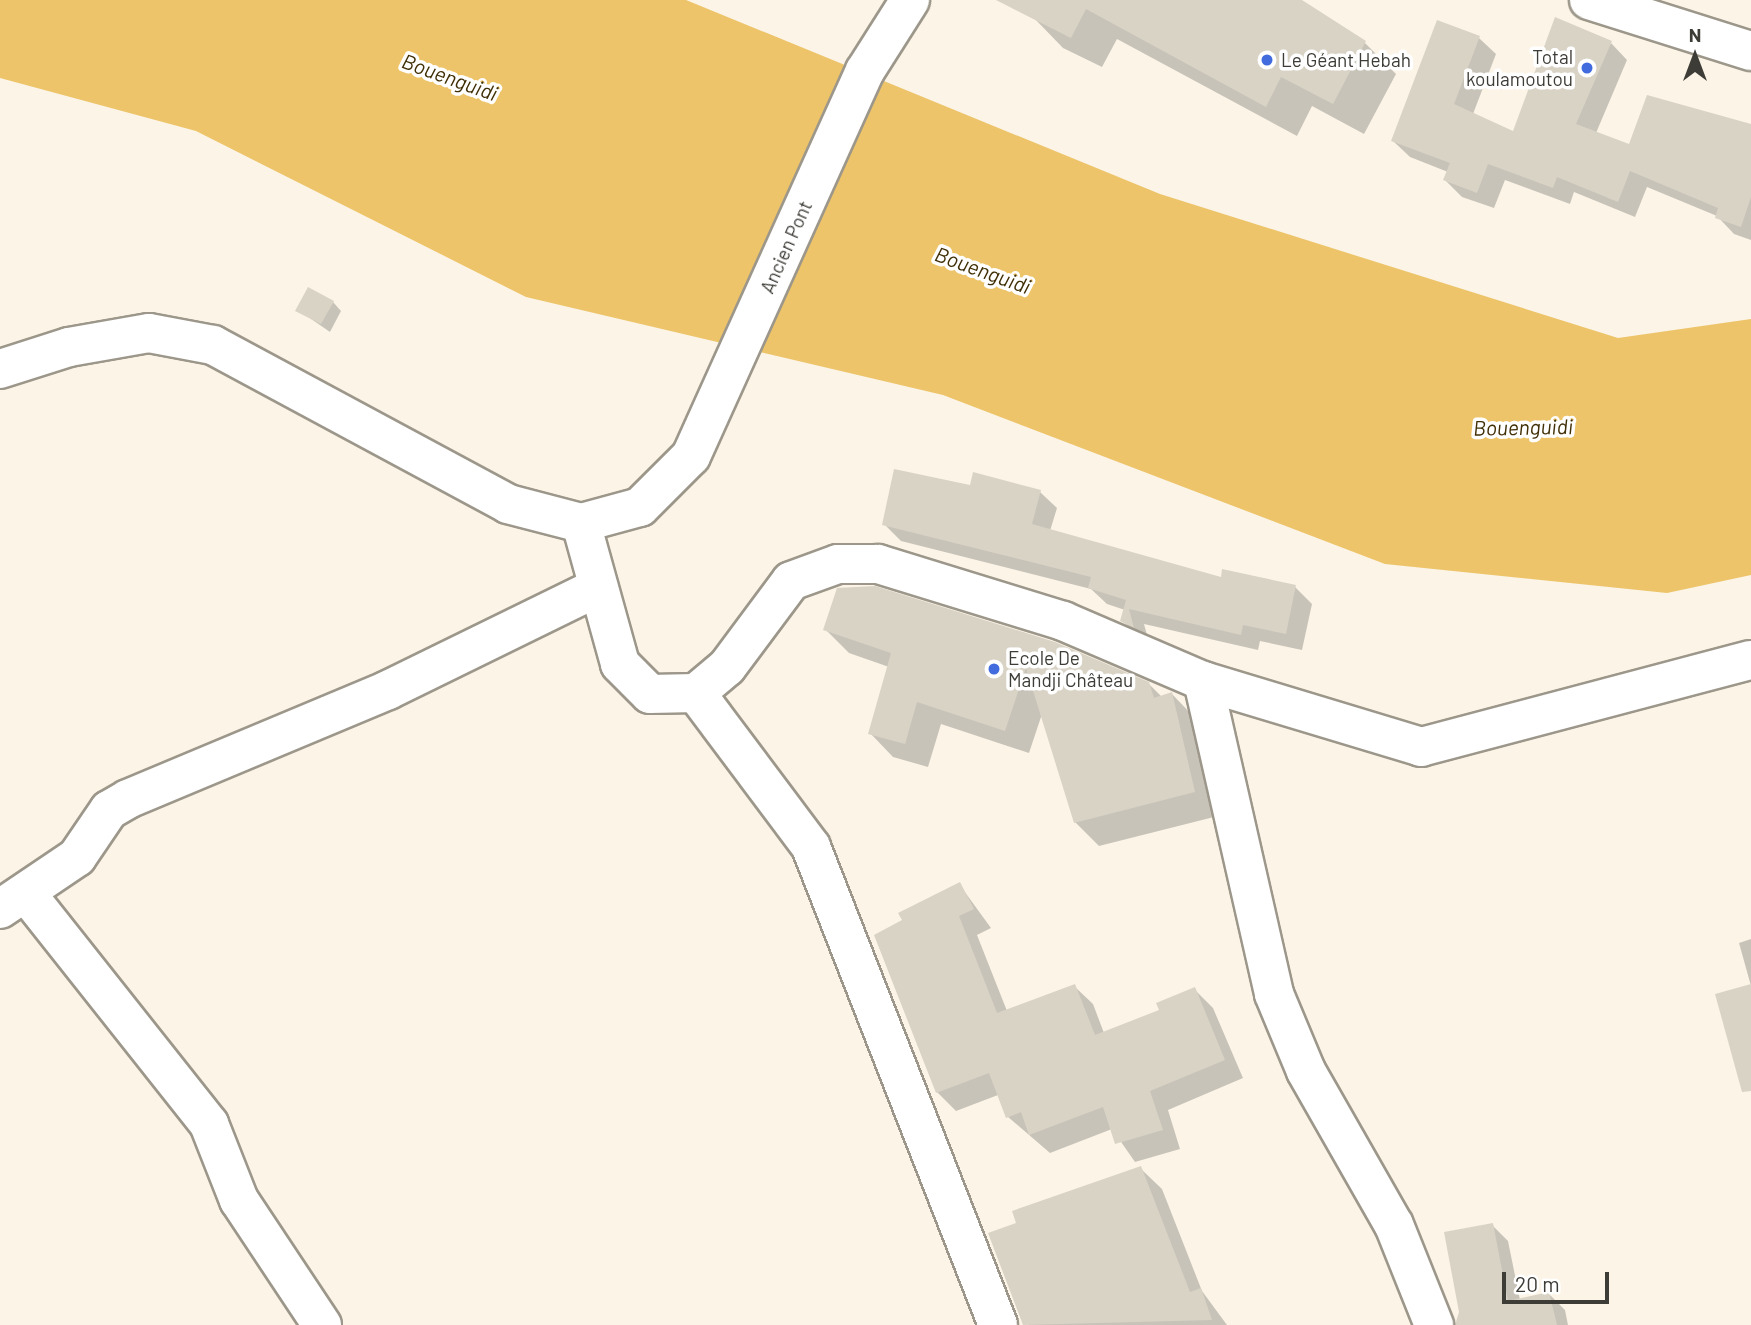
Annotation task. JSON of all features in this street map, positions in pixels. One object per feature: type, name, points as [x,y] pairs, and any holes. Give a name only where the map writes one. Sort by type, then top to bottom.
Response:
[{"type":"street","name":"Ancien Pont","points":[[581,523],[640,507],[691,456],[865,71],[910,0]]},
{"type":"street","points":[[1589,0],[1751,51]]},
{"type":"street","points":[[0,369],[69,347],[149,333],[213,345],[508,504],[581,523],[620,664],[632,679],[650,694],[696,693],[727,667],[790,581],[838,564],[878,564],[1063,621],[1203,681],[1421,747],[1751,660]]},
{"type":"street","points":[[322,1325],[239,1199],[209,1124],[13,901],[77,857],[109,810],[128,799],[388,691],[598,587]]},
{"type":"street","points":[[1203,681],[1274,994],[1306,1071],[1394,1225],[1434,1325]]},
{"type":"street","points":[[696,693],[811,846],[998,1325]]},
{"type":"water","name":"Bouenguidi","points":[[0,0],[686,0],[1160,194],[1618,338],[1751,319],[1751,575],[1667,593],[1385,564],[943,395],[526,297],[196,131],[0,78]]},
{"type":"building","name":"Le Géant Hebah","points":[[996,0],[1302,0],[1366,41],[1333,104],[1281,77],[1266,107],[1086,9],[1071,38]]},
{"type":"building","points":[[1555,17],[1612,41],[1576,124],[1629,144],[1647,95],[1751,124],[1751,197],[1741,227],[1715,218],[1718,208],[1630,171],[1618,202],[1557,177],[1553,188],[1488,164],[1477,193],[1443,180],[1450,163],[1391,141],[1437,20],[1480,36],[1454,104],[1513,131]]},
{"type":"building","points":[[308,287],[334,301],[321,324],[295,311]]},
{"type":"building","points":[[894,469],[970,485],[973,472],[1041,490],[1032,524],[1221,577],[1222,569],[1296,585],[1286,634],[1243,625],[1241,635],[1129,609],[1134,628],[1120,621],[1126,600],[1088,588],[1091,577],[882,525]]},
{"type":"building","points":[[875,586],[1055,642],[1149,682],[1154,698],[1172,692],[1195,792],[1074,823],[1026,668],[1005,731],[917,702],[905,744],[868,734],[891,653],[823,630],[837,588]]},
{"type":"building","points":[[960,882],[974,909],[959,916],[997,1013],[1075,984],[1095,1035],[1159,1010],[1156,1003],[1195,987],[1225,1060],[1150,1091],[1163,1130],[1115,1144],[1103,1107],[1029,1135],[1021,1112],[1006,1118],[989,1073],[936,1093],[874,935],[902,920],[898,913]]},
{"type":"building","points":[[1751,984],[1751,1091],[1742,1092],[1715,994]]},
{"type":"building","points":[[1141,1166],[1190,1292],[1201,1288],[1212,1320],[1023,1325],[988,1233],[1016,1223],[1012,1211]]},
{"type":"building","points":[[1493,1223],[1508,1301],[1549,1292],[1557,1325],[1455,1325],[1459,1312],[1444,1232]]},
{"type":"place","name":"Le Géant Hebah","points":[[1267,60]]},
{"type":"place","name":"Total koulamoutou","points":[[1587,68]]},
{"type":"place","name":"Ecole De Mandji Château","points":[[994,669]]}]
